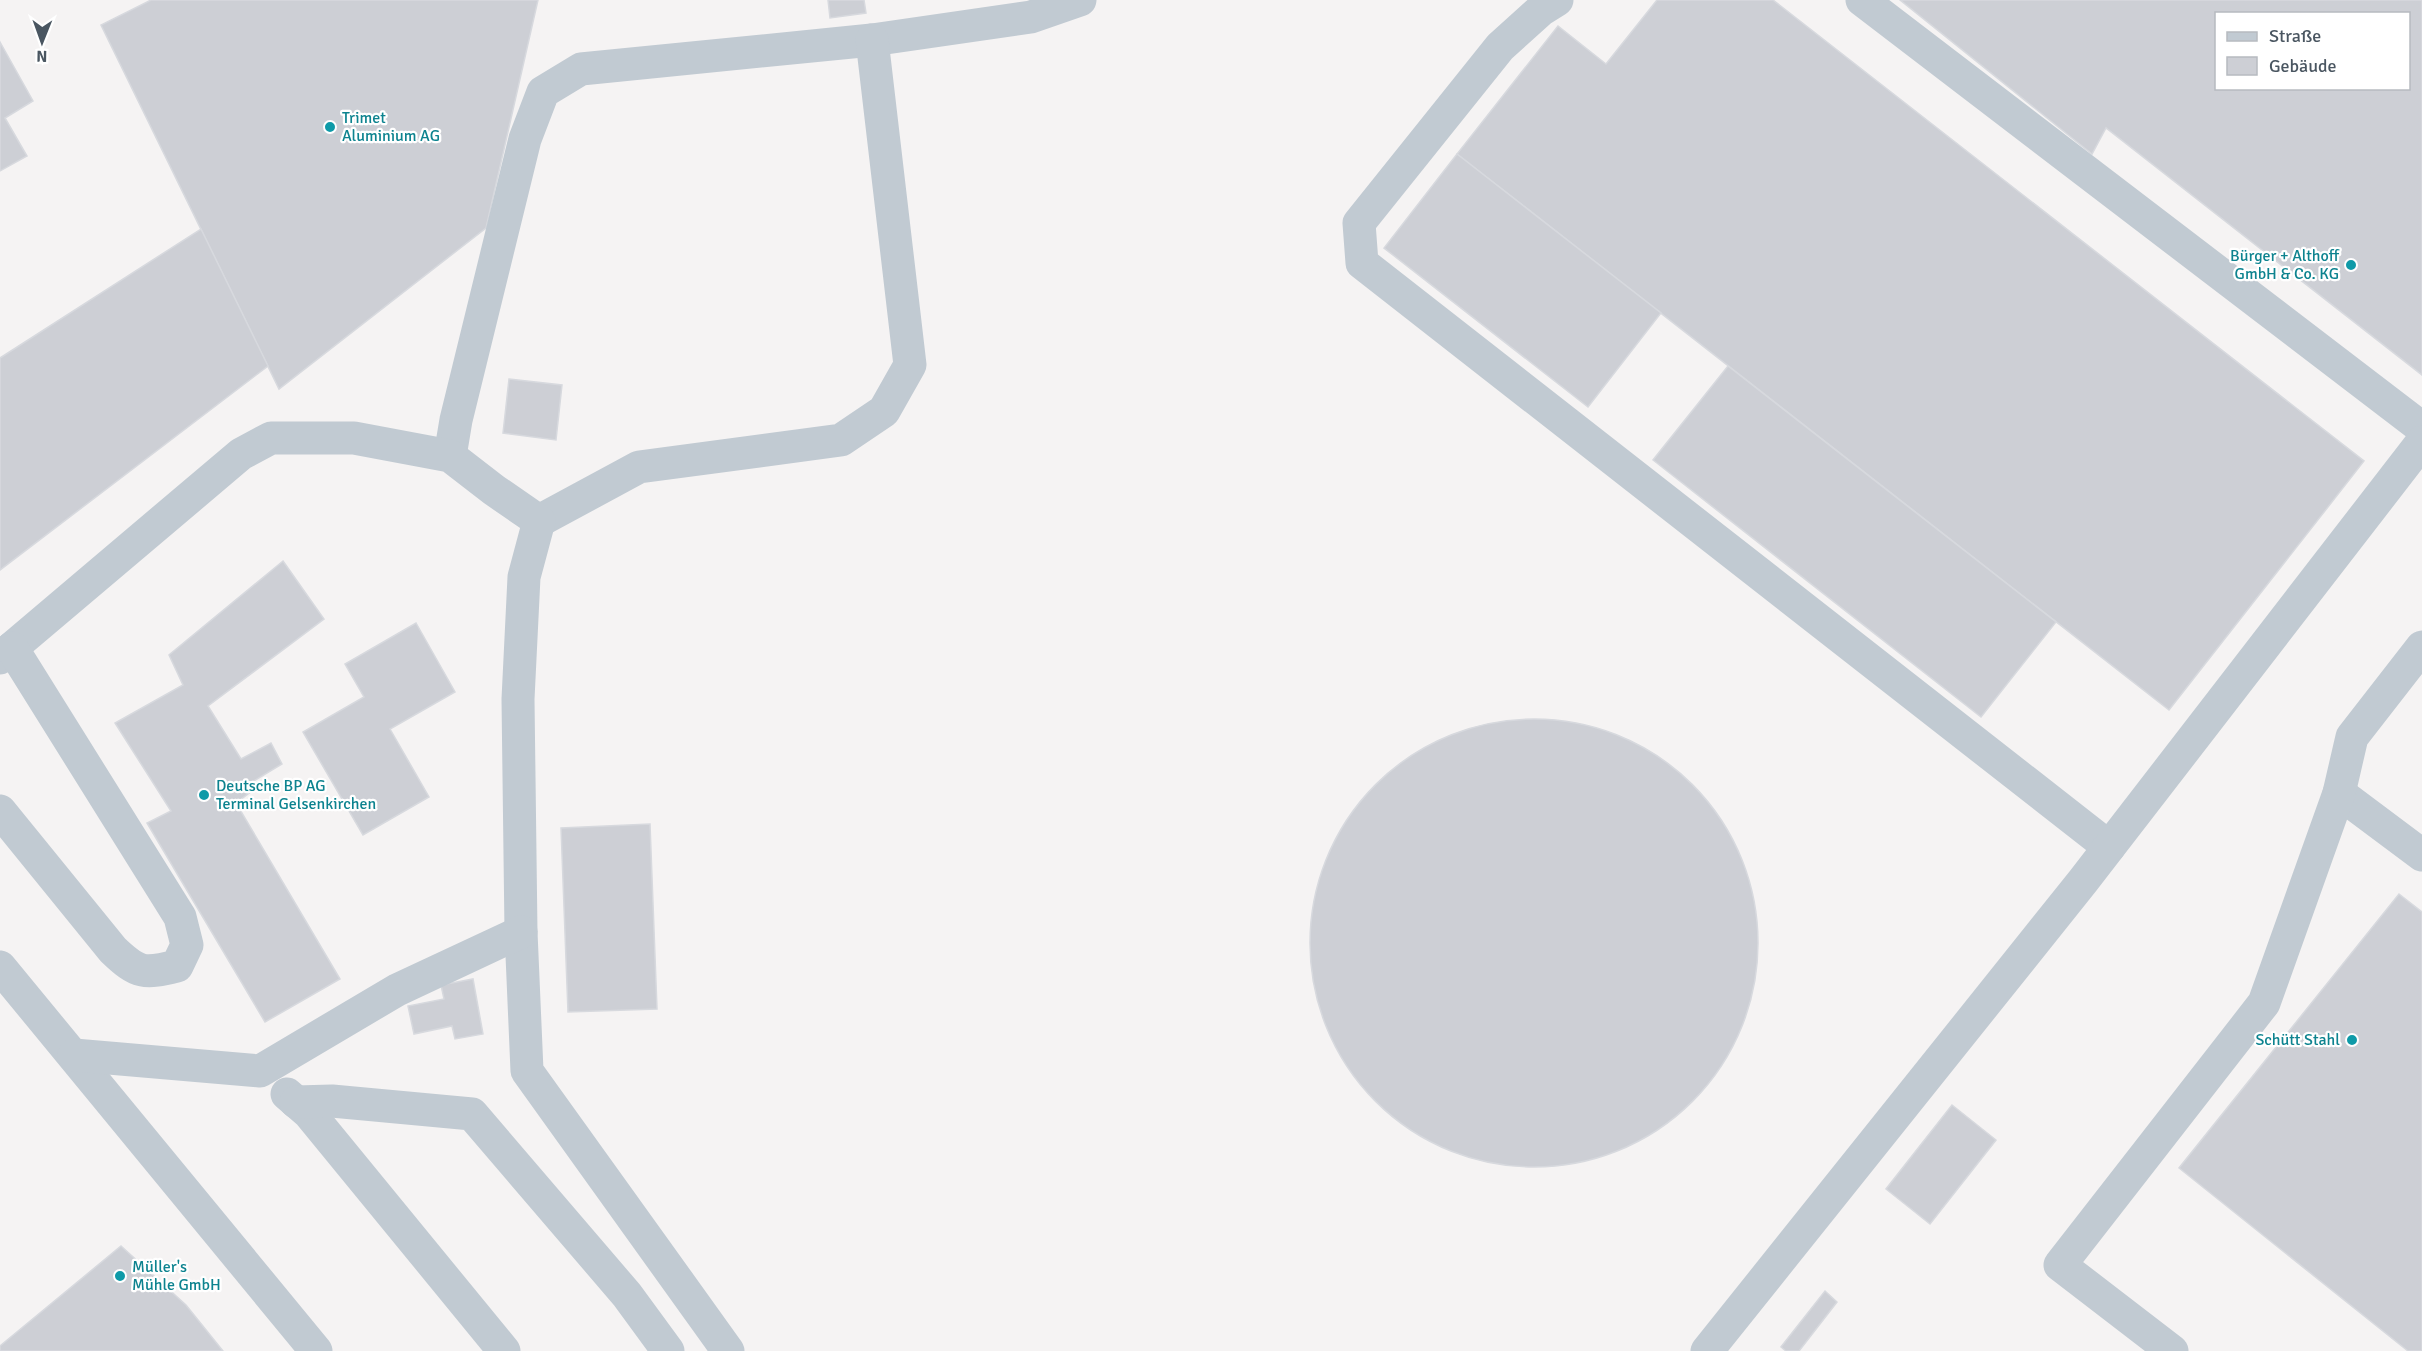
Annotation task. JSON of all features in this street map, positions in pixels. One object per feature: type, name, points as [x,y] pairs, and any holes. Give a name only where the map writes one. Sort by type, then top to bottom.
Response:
[{"type":"street","points":[[450,456],[456,420],[525,140],[543,92],[581,69],[872,40],[1031,17],[1080,0]]},
{"type":"street","points":[[1557,0],[1541,10],[1500,47],[1359,223],[1362,263],[2109,848]]},
{"type":"street","points":[[1862,0],[2422,428]]},
{"type":"street","points":[[728,1351],[527,1071],[521,932],[518,699],[524,577],[539,521],[639,467],[841,440],[884,411],[910,365],[872,40]]},
{"type":"street","points":[[0,811],[113,950],[129,966],[151,972],[177,966],[187,945],[180,918],[6,653],[241,454],[271,438],[354,438],[450,456],[539,521]]},
{"type":"street","points":[[1707,1351],[2109,848],[2422,442]]},
{"type":"street","points":[[2172,1351],[2060,1265],[2264,1003],[2339,793],[2352,737],[2422,647]]},
{"type":"street","points":[[2339,793],[2422,855]]},
{"type":"street","points":[[74,1055],[260,1071],[397,990],[521,932]]},
{"type":"street","points":[[0,967],[316,1351]]},
{"type":"street","points":[[260,1071],[309,1113],[504,1351]]},
{"type":"street","points":[[296,1102],[332,1101],[472,1114],[627,1295],[668,1351]]},
{"type":"building","name":"Trimet Aluminium AG","points":[[151,0],[538,0],[486,228],[279,389],[101,25]]},
{"type":"building","points":[[828,0],[864,0],[866,13],[830,18]]},
{"type":"building","points":[[1657,0],[1773,0],[2364,461],[2169,710],[1457,154],[1558,26],[1606,64]]},
{"type":"building","name":"Bürger + Althoff GmbH & Co. KG","points":[[1900,0],[2422,0],[2422,375],[2106,128],[2092,154]]},
{"type":"building","points":[[0,42],[33,101],[5,118],[27,156],[0,171]]},
{"type":"building","points":[[1457,154],[1661,313],[1588,407],[1384,248]]},
{"type":"building","points":[[201,229],[268,366],[0,570],[0,358]]},
{"type":"building","points":[[1728,366],[2056,622],[1981,717],[1653,460]]},
{"type":"building","points":[[509,379],[562,385],[556,440],[503,433]]},
{"type":"building","name":"Deutsche BP AG Terminal Gelsenkirchen","points":[[283,561],[324,619],[208,706],[241,759],[271,743],[282,764],[252,782],[256,788],[236,803],[340,979],[265,1022],[147,823],[171,811],[115,723],[183,685],[169,655]]},
{"type":"building","points":[[416,623],[455,692],[390,729],[429,797],[363,835],[303,732],[364,697],[345,664]]},
{"type":"building","points":[[1534,719],[1578,723],[1620,736],[1659,757],[1693,784],[1720,818],[1741,857],[1754,899],[1758,943],[1754,987],[1741,1029],[1720,1068],[1693,1102],[1659,1129],[1620,1150],[1578,1163],[1534,1167],[1490,1163],[1448,1150],[1409,1129],[1375,1102],[1348,1068],[1327,1029],[1314,987],[1310,943],[1314,899],[1327,857],[1348,818],[1375,784],[1409,757],[1448,736],[1490,723]]},
{"type":"building","points":[[650,824],[657,1009],[568,1012],[561,828]]},
{"type":"building","name":"Schütt Stahl","points":[[2399,894],[2422,912],[2422,1351],[2408,1351],[2179,1168]]},
{"type":"building","points":[[473,979],[483,1034],[455,1039],[452,1026],[414,1034],[408,1006],[444,999],[441,985]]},
{"type":"building","points":[[1952,1105],[1996,1140],[1930,1224],[1886,1189]]},
{"type":"building","name":"Müller's Mühle GmbH","points":[[121,1246],[186,1305],[223,1351],[0,1351],[0,1346]]},
{"type":"building","points":[[1825,1291],[1837,1302],[1799,1351],[1786,1351],[1781,1347]]},
{"type":"place","name":"Trimet Aluminium AG","points":[[330,127]]},
{"type":"place","name":"Bürger + Althoff GmbH & Co. KG","points":[[2351,265]]},
{"type":"place","name":"Deutsche BP AG Terminal Gelsenkirchen","points":[[204,795]]},
{"type":"place","name":"Schütt Stahl","points":[[2352,1040]]},
{"type":"place","name":"Müller's Mühle GmbH","points":[[120,1276]]}]
